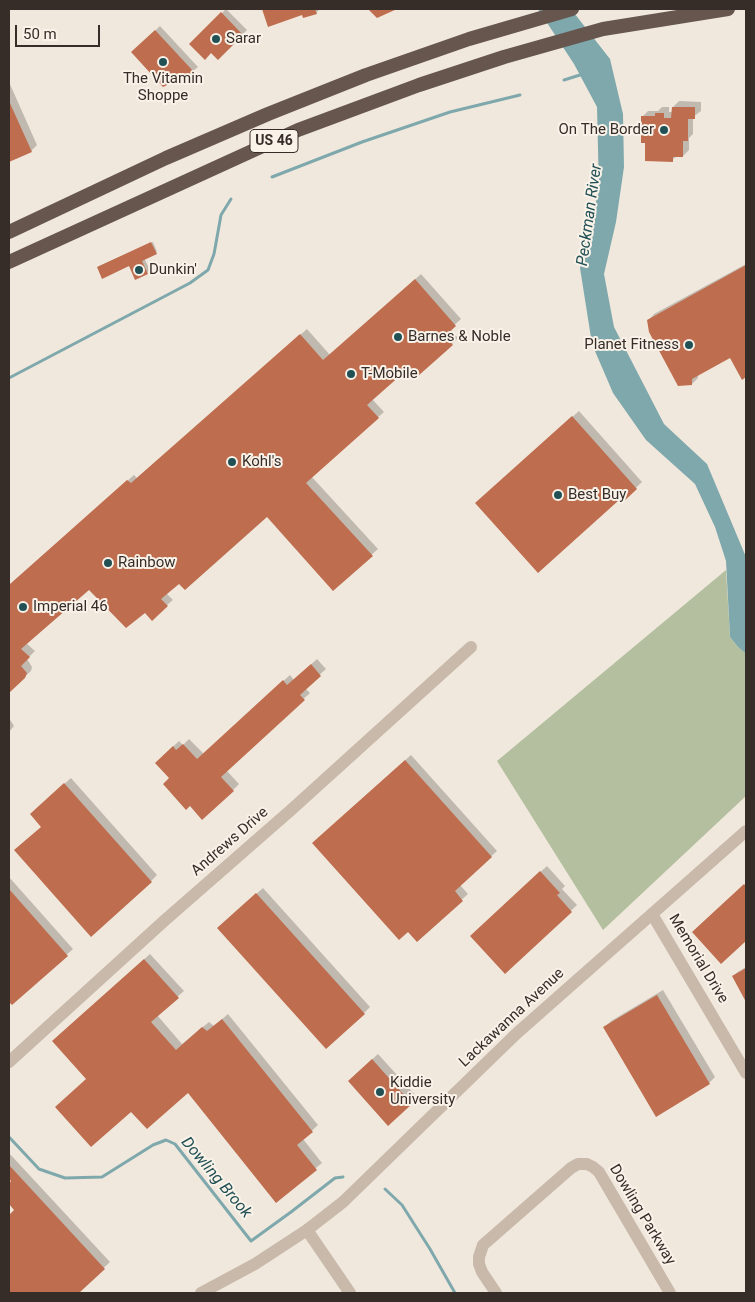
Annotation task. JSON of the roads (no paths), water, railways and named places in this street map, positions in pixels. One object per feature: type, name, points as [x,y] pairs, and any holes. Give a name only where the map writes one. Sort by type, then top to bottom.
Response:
[{"type":"highway","name":"US 46","points":[[9,232],[166,158],[268,114],[374,72],[460,42],[572,9]]},
{"type":"highway","name":"US 46","points":[[9,262],[298,130],[419,85],[504,57],[603,29],[728,9]]},
{"type":"street","name":"Andrews Drive","points":[[9,1062],[471,647]]},
{"type":"street","name":"Lackawanna Avenue","points":[[201,1293],[255,1264],[307,1230],[343,1202],[516,1034],[746,831]]},
{"type":"street","name":"Memorial Drive","points":[[652,914],[746,1073]]},
{"type":"street","name":"Dowling Parkway","points":[[496,1293],[479,1264],[480,1251],[483,1245],[571,1168],[578,1164],[587,1164],[599,1172],[670,1293]]},
{"type":"street","points":[[307,1230],[350,1293]]},
{"type":"water","points":[[538,9],[571,9],[610,59],[623,114],[624,167],[616,222],[604,274],[614,327],[664,424],[707,464],[746,557],[746,654],[730,637],[726,561],[715,527],[695,484],[646,440],[613,393],[592,344],[580,268],[585,240],[599,191],[597,107],[574,64]]},
{"type":"waterway","points":[[564,80],[583,75]]},
{"type":"waterway","points":[[272,177],[362,142],[450,112],[520,95]]},
{"type":"waterway","points":[[9,378],[190,283],[208,270],[214,254],[221,215],[231,199]]},
{"type":"waterway","name":"Dowling Brook","points":[[9,1137],[39,1169],[65,1178],[102,1177],[153,1145],[166,1140],[175,1144],[251,1241],[335,1178],[343,1177]]},
{"type":"waterway","name":"Dowling Brook","points":[[385,1189],[402,1205],[455,1293]]},
{"type":"place","name":"Sarar","points":[[216,39]]},
{"type":"place","name":"The Vitamin Shoppe","points":[[163,62]]},
{"type":"place","name":"On The Border","points":[[664,130]]},
{"type":"place","name":"Dunkin'","points":[[139,270]]},
{"type":"place","name":"Barnes & Noble","points":[[398,337]]},
{"type":"place","name":"Planet Fitness","points":[[689,345]]},
{"type":"place","name":"T-Mobile","points":[[351,374]]},
{"type":"place","name":"Kohl's","points":[[232,462]]},
{"type":"place","name":"Best Buy","points":[[558,495]]},
{"type":"place","name":"Rainbow","points":[[108,563]]},
{"type":"place","name":"Imperial 46","points":[[23,607]]},
{"type":"place","name":"Kiddie University","points":[[380,1092]]},
{"type":"water label","name":"Peckman River","points":[[590,215]]}]
